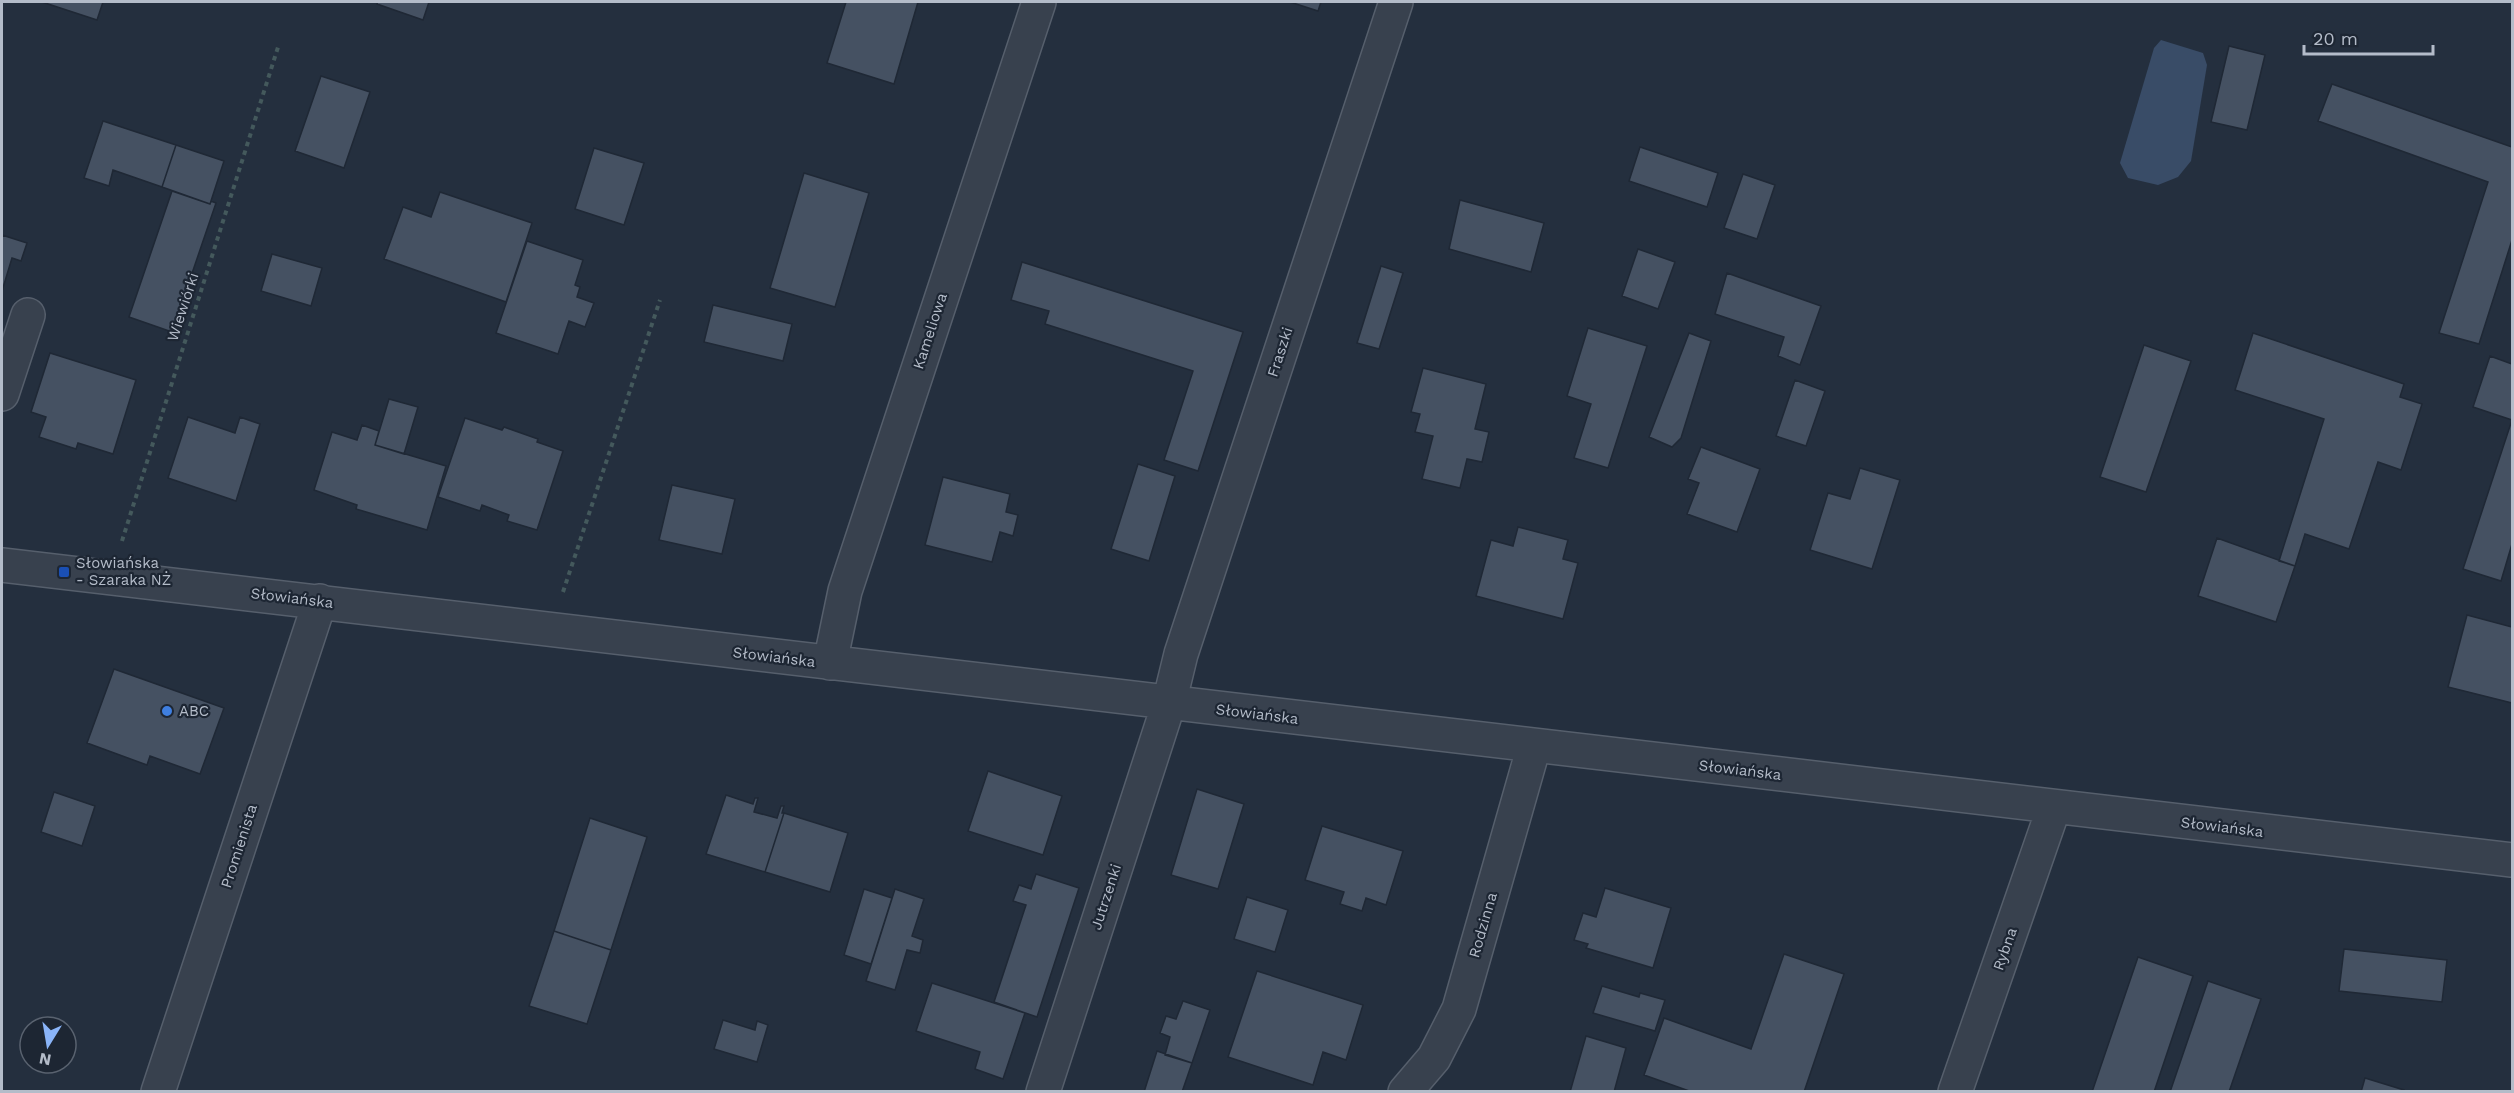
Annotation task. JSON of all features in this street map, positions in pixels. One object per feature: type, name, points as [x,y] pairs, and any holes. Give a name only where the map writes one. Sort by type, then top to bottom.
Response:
[{"type":"street","name":"Kameliowa","points":[[830,663],[845,591],[1039,2]]},
{"type":"street","name":"Fraszki","points":[[1169,704],[1181,654],[1396,2]]},
{"type":"street","points":[[2,394],[28,315]]},
{"type":"street","name":"Słowiańska","points":[[2,565],[320,601],[1169,704],[2512,860]]},
{"type":"street","name":"Promienista","points":[[158,1092],[320,601]]},
{"type":"street","name":"Jutrzenki","points":[[1043,1092],[1169,704]]},
{"type":"street","name":"Rodzinna","points":[[1405,1092],[1434,1058],[1459,1009],[1534,746]]},
{"type":"street","name":"Rybna","points":[[1955,1092],[2054,807]]},
{"type":"path","name":"Wiewiórki","points":[[111,577],[279,44]]},
{"type":"path","points":[[550,630],[660,300]]},
{"type":"water","points":[[2161,40],[2203,53],[2207,65],[2191,161],[2178,177],[2158,185],[2128,178],[2120,163],[2154,48]]},
{"type":"building","points":[[42,2],[103,2],[97,20]]},
{"type":"building","points":[[378,2],[429,2],[423,20],[377,4]]},
{"type":"building","points":[[846,2],[918,2],[894,84],[827,63]]},
{"type":"building","points":[[1290,2],[1321,2],[1318,11]]},
{"type":"building","points":[[2229,46],[2265,55],[2247,130],[2211,122]]},
{"type":"building","points":[[321,76],[370,92],[344,168],[295,151]]},
{"type":"building","points":[[2332,84],[2512,147],[2512,240],[2479,344],[2439,333],[2488,182],[2318,121]]},
{"type":"building","points":[[103,121],[176,145],[162,187],[113,170],[109,186],[84,178]]},
{"type":"building","points":[[176,145],[224,161],[210,204],[162,187]]},
{"type":"building","points":[[1640,147],[1718,173],[1707,207],[1629,181]]},
{"type":"building","points":[[594,148],[644,163],[624,225],[575,209]]},
{"type":"building","points":[[804,173],[869,193],[835,307],[770,288]]},
{"type":"building","points":[[1743,174],[1775,185],[1757,239],[1724,228]]},
{"type":"building","points":[[172,191],[210,204],[211,201],[216,203],[172,332],[129,317]]},
{"type":"building","points":[[440,192],[532,223],[506,302],[384,259],[403,207],[431,217]]},
{"type":"building","points":[[1460,200],[1544,223],[1531,272],[1449,249]]},
{"type":"building","points":[[2,235],[27,243],[21,261],[12,258],[2,291]]},
{"type":"building","points":[[527,241],[583,260],[575,285],[580,287],[577,297],[594,303],[585,327],[569,321],[558,354],[496,333]]},
{"type":"building","points":[[1638,249],[1675,262],[1658,309],[1622,296]]},
{"type":"building","points":[[272,254],[322,268],[311,306],[261,291]]},
{"type":"building","points":[[1022,262],[1243,332],[1198,471],[1164,460],[1193,371],[1045,324],[1049,311],[1011,300]]},
{"type":"building","points":[[1381,266],[1403,273],[1379,349],[1357,343]]},
{"type":"building","points":[[1727,273],[1821,306],[1800,365],[1778,356],[1784,337],[1715,314]]},
{"type":"building","points":[[713,305],[792,324],[783,361],[704,342]]},
{"type":"building","points":[[1588,328],[1647,346],[1608,468],[1574,458],[1591,404],[1567,396]]},
{"type":"building","points":[[1689,333],[1711,341],[1681,438],[1672,447],[1649,437]]},
{"type":"building","points":[[2253,333],[2404,384],[2400,397],[2422,404],[2401,470],[2378,462],[2349,549],[2305,534],[2295,566],[2279,561],[2324,419],[2235,390]]},
{"type":"building","points":[[2144,345],[2191,361],[2146,492],[2100,477]]},
{"type":"building","points":[[50,353],[136,380],[113,454],[78,443],[76,449],[39,437],[46,417],[31,412]]},
{"type":"building","points":[[2490,356],[2512,364],[2512,420],[2473,407]]},
{"type":"building","points":[[1423,368],[1486,384],[1475,429],[1489,432],[1482,462],[1467,459],[1460,488],[1422,479],[1433,436],[1415,432],[1420,414],[1411,412]]},
{"type":"building","points":[[1795,380],[1825,391],[1806,446],[1776,436]]},
{"type":"building","points":[[389,399],[418,407],[404,454],[375,445]]},
{"type":"building","points":[[188,417],[235,433],[240,417],[260,424],[236,501],[168,478]]},
{"type":"building","points":[[465,418],[502,430],[504,427],[563,451],[537,530],[507,521],[509,515],[482,505],[480,511],[438,497]]},
{"type":"building","points":[[2512,420],[2512,544],[2501,581],[2463,569]]},
{"type":"building","points":[[362,425],[379,431],[375,445],[446,466],[427,530],[356,509],[357,505],[314,490],[332,432],[357,440]]},
{"type":"building","points":[[1701,447],[1760,469],[1737,532],[1687,514],[1699,483],[1688,479]]},
{"type":"building","points":[[1138,464],[1175,476],[1149,561],[1111,549]]},
{"type":"building","points":[[1860,468],[1900,480],[1872,569],[1810,550],[1828,493],[1850,499]]},
{"type":"building","points":[[943,477],[1010,494],[1006,512],[1018,515],[1013,536],[1000,532],[992,562],[925,545]]},
{"type":"building","points":[[672,485],[735,499],[722,554],[659,540]]},
{"type":"building","points":[[1518,527],[1568,540],[1563,559],[1578,563],[1563,619],[1476,596],[1491,540],[1513,546]]},
{"type":"building","points":[[2217,538],[2295,566],[2276,622],[2198,596]]},
{"type":"building","points":[[2467,615],[2512,627],[2512,703],[2448,687]]},
{"type":"building","points":[[114,669],[224,708],[200,774],[150,756],[147,765],[87,743]]},
{"type":"building","points":[[988,771],[1062,796],[1043,855],[968,831]]},
{"type":"building","points":[[1197,789],[1244,804],[1218,889],[1171,875]]},
{"type":"building","points":[[54,792],[95,806],[82,846],[41,832]]},
{"type":"building","points":[[726,795],[753,804],[755,798],[758,798],[754,812],[777,818],[781,806],[784,806],[782,813],[784,813],[765,872],[706,854]]},
{"type":"building","points":[[784,813],[848,833],[830,892],[765,872]]},
{"type":"building","points":[[590,818],[647,837],[611,950],[554,931]]},
{"type":"building","points":[[1322,826],[1403,851],[1386,905],[1366,898],[1362,911],[1340,904],[1344,892],[1305,880]]},
{"type":"building","points":[[1036,874],[1079,888],[1037,1017],[994,1002],[1026,905],[1013,901],[1019,885],[1031,889]]},
{"type":"building","points":[[1605,888],[1671,908],[1653,968],[1586,948],[1588,944],[1574,940],[1583,913],[1596,917]]},
{"type":"building","points":[[864,889],[892,898],[871,964],[844,955]]},
{"type":"building","points":[[895,889],[924,899],[912,936],[923,940],[920,953],[907,950],[895,990],[866,981]]},
{"type":"building","points":[[1247,897],[1288,910],[1275,952],[1234,939]]},
{"type":"building","points":[[554,931],[611,950],[587,1024],[529,1006]]},
{"type":"building","points":[[2344,949],[2447,960],[2442,1002],[2339,991]]},
{"type":"building","points":[[1784,954],[1844,974],[1804,1092],[1692,1092],[1644,1075],[1664,1018],[1751,1049]]},
{"type":"building","points":[[2138,957],[2193,976],[2154,1092],[2092,1092]]},
{"type":"building","points":[[1257,971],[1363,1005],[1346,1060],[1323,1052],[1313,1085],[1228,1057]]},
{"type":"building","points":[[2208,981],[2261,999],[2229,1092],[2170,1092]]},
{"type":"building","points":[[932,983],[1025,1013],[1003,1079],[975,1069],[980,1052],[916,1031]]},
{"type":"building","points":[[1602,986],[1639,997],[1640,993],[1665,1000],[1655,1031],[1593,1013]]},
{"type":"building","points":[[1183,1001],[1210,1010],[1192,1063],[1165,1055],[1170,1037],[1160,1033],[1166,1016],[1176,1019]]},
{"type":"building","points":[[723,1020],[755,1030],[757,1021],[768,1025],[757,1062],[714,1049]]},
{"type":"building","points":[[1586,1036],[1626,1048],[1614,1092],[1570,1092]]},
{"type":"building","points":[[1157,1051],[1192,1063],[1182,1092],[1144,1092]]},
{"type":"building","points":[[2365,1078],[2404,1090],[2403,1092],[2361,1092]]},
{"type":"place","name":"Słowiańska - Szaraka NŻ","points":[[64,572]]},
{"type":"place","name":"ABC","points":[[167,711]]}]
